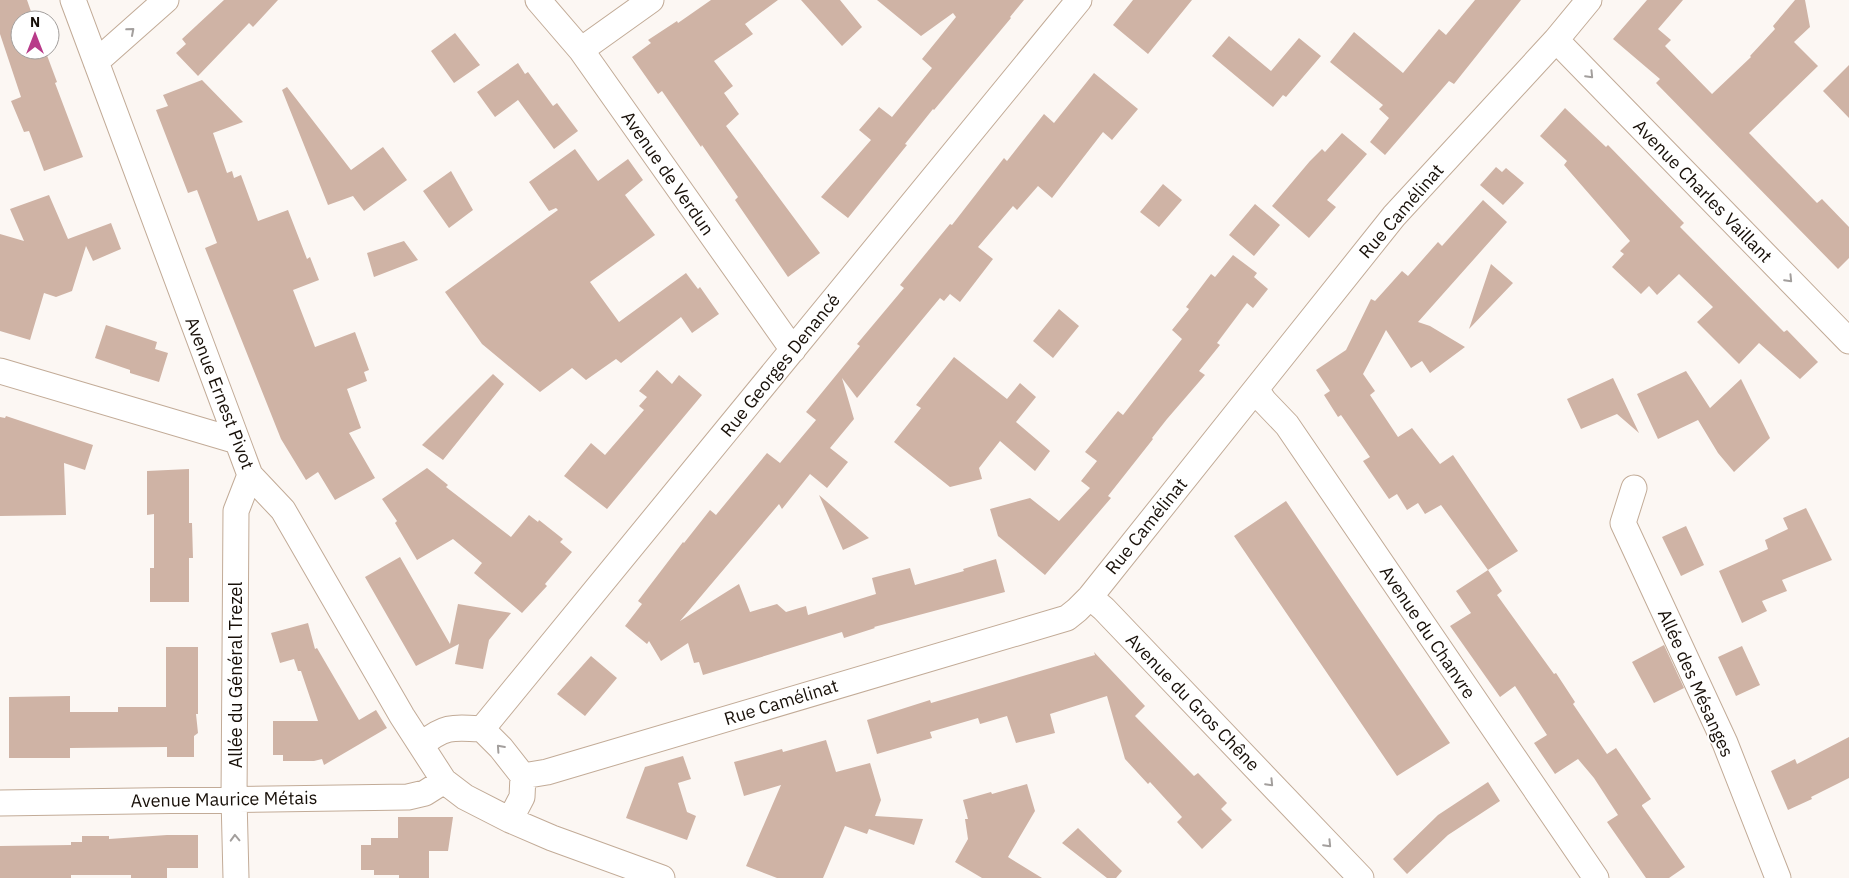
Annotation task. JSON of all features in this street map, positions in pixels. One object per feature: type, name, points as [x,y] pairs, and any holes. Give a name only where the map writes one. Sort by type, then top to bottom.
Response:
[{"type":"street","name":"Avenue Ernest Pivot","points":[[72,0],[250,475],[283,510],[402,716],[444,780],[465,798],[510,820],[552,838],[662,878]]},
{"type":"street","points":[[96,62],[166,0]]},
{"type":"street","name":"Avenue de Verdun","points":[[538,0],[581,50],[793,350]]},
{"type":"street","points":[[581,50],[651,0]]},
{"type":"street","name":"Rue Georges Denancé","points":[[482,729],[1079,0]]},
{"type":"street","name":"Rue Camélinat","points":[[523,776],[547,772],[1067,618],[1090,596],[1394,216],[1556,40],[1589,0]]},
{"type":"street","name":"Avenue Charles Vaillant","points":[[1556,40],[1849,341]]},
{"type":"street","points":[[0,371],[237,441]]},
{"type":"street","name":"Avenue du Chanvre","points":[[1256,389],[1264,402],[1287,425],[1596,878]]},
{"type":"street","name":"Allée du Général Trezel","points":[[236,878],[234,798],[236,511],[250,475]]},
{"type":"street","name":"Allée des Mésanges","points":[[1634,488],[1623,523],[1725,743],[1778,878]]},
{"type":"street","name":"Avenue du Gros Chêne","points":[[1090,596],[1361,878]]},
{"type":"street","points":[[421,745],[436,732],[458,727],[482,729],[501,748],[523,776],[522,796],[510,820]]},
{"type":"street","name":"Avenue Maurice Métais","points":[[0,803],[408,796],[425,793],[444,780]]},
{"type":"building","points":[[0,0],[27,0],[30,10],[10,10],[10,60],[49,60],[57,82],[55,83],[83,157],[44,171],[29,131],[24,132],[11,101],[21,97],[0,34]]},
{"type":"building","points":[[224,0],[278,0],[253,27],[249,23],[198,76],[176,53],[186,44],[182,39]]},
{"type":"building","points":[[711,0],[778,0],[745,24],[753,34],[714,61],[733,86],[724,93],[739,114],[726,126],[820,253],[788,277],[735,200],[738,197],[702,145],[701,147],[662,91],[658,94],[632,57],[651,43],[648,40],[677,21],[678,23]]},
{"type":"building","points":[[801,0],[840,0],[862,27],[842,46]]},
{"type":"building","points":[[877,0],[1024,0],[1011,18],[933,109],[905,144],[907,145],[848,218],[821,197],[871,140],[859,130],[879,107],[892,117],[932,68],[922,59],[956,17],[953,13],[921,36]]},
{"type":"building","points":[[1133,0],[1192,0],[1148,54],[1113,25]]},
{"type":"building","points":[[1475,0],[1521,0],[1454,84],[1449,81],[1385,155],[1370,142],[1389,118],[1379,109],[1383,105],[1330,62],[1354,32],[1403,73],[1439,29],[1446,35]]},
{"type":"building","points":[[1647,0],[1683,0],[1658,29],[1671,40],[1665,46],[1712,94],[1751,57],[1775,29],[1773,26],[1795,0],[1805,0],[1810,27],[1794,42],[1818,66],[1749,133],[1817,203],[1822,199],[1849,227],[1849,258],[1838,269],[1656,83],[1660,79],[1613,39]]},
{"type":"building","points":[[455,33],[480,65],[454,83],[431,51]]},
{"type":"building","points":[[1229,36],[1271,71],[1299,38],[1321,56],[1286,97],[1283,95],[1273,107],[1212,56]]},
{"type":"building","points":[[518,63],[525,74],[528,72],[553,106],[557,103],[578,131],[554,149],[518,100],[495,117],[477,92]]},
{"type":"building","points":[[1849,65],[1849,118],[1823,91]]},
{"type":"building","points":[[1094,73],[1138,109],[1112,140],[1103,132],[1052,198],[1038,186],[1017,210],[1013,206],[978,247],[993,259],[960,302],[950,294],[944,301],[940,298],[857,398],[842,378],[854,419],[830,448],[848,462],[827,488],[810,474],[782,509],[779,504],[680,621],[739,584],[750,612],[777,604],[786,612],[806,606],[808,615],[876,594],[872,578],[910,568],[915,585],[964,571],[963,569],[996,559],[1005,592],[874,627],[844,638],[842,632],[703,675],[699,662],[694,663],[688,643],[661,661],[649,641],[647,644],[625,626],[642,604],[638,601],[710,510],[716,515],[767,453],[780,463],[816,420],[806,412],[860,346],[857,344],[904,288],[900,285],[950,224],[952,225],[1004,158],[1007,161],[1044,114],[1054,123]]},
{"type":"building","points":[[202,80],[243,122],[213,133],[227,173],[232,171],[234,178],[241,175],[258,221],[288,210],[307,259],[310,257],[319,280],[293,290],[315,347],[355,332],[369,370],[364,372],[367,381],[347,389],[361,428],[349,433],[375,478],[335,500],[318,472],[306,480],[281,439],[205,248],[217,243],[197,190],[188,193],[156,110],[168,106],[163,95]]},
{"type":"building","points":[[287,87],[351,170],[383,147],[407,180],[364,211],[353,196],[328,205],[282,90]]},
{"type":"building","points":[[1565,108],[1606,147],[1608,145],[1684,223],[1680,227],[1784,332],[1787,330],[1818,362],[1800,379],[1759,343],[1739,364],[1697,322],[1713,307],[1679,274],[1657,295],[1649,286],[1641,294],[1612,267],[1624,254],[1620,251],[1630,241],[1564,165],[1567,161],[1540,136]]},
{"type":"building","points":[[1342,133],[1367,154],[1327,200],[1336,207],[1309,238],[1272,206],[1310,161],[1322,149],[1325,152]]},
{"type":"building","points":[[575,149],[598,181],[628,159],[643,180],[625,195],[655,235],[590,282],[619,322],[686,273],[698,289],[700,287],[719,314],[692,333],[681,317],[621,363],[616,359],[586,380],[572,368],[540,392],[482,344],[445,292],[558,210],[556,208],[549,211],[529,182]]},
{"type":"building","points":[[1496,167],[1502,172],[1506,168],[1524,183],[1503,205],[1480,185]]},
{"type":"building","points":[[451,171],[473,210],[449,228],[423,191]]},
{"type":"building","points":[[1163,184],[1182,200],[1159,227],[1140,212]]},
{"type":"building","points":[[49,195],[68,239],[111,223],[121,249],[93,261],[86,246],[72,291],[56,297],[44,293],[30,340],[0,331],[0,234],[24,241],[10,209]]},
{"type":"building","points":[[1483,200],[1507,222],[1418,322],[1430,326],[1465,347],[1430,373],[1422,361],[1411,368],[1386,330],[1363,374],[1375,391],[1370,395],[1398,437],[1412,428],[1440,464],[1453,455],[1518,551],[1488,570],[1441,505],[1425,514],[1418,503],[1407,510],[1397,494],[1389,499],[1363,461],[1370,457],[1341,415],[1338,417],[1324,395],[1330,391],[1316,370],[1346,350],[1371,299],[1375,301],[1402,271],[1408,276],[1438,242],[1442,246]]},
{"type":"building","points":[[1255,204],[1280,225],[1254,256],[1229,235]]},
{"type":"building","points":[[404,241],[418,260],[374,277],[367,253]]},
{"type":"building","points":[[1233,255],[1257,273],[1254,277],[1268,289],[1253,308],[1247,303],[1217,343],[1220,345],[1199,371],[1205,375],[1152,438],[1108,496],[1111,498],[1045,575],[998,536],[990,509],[1030,498],[1059,521],[1090,488],[1081,481],[1097,461],[1085,452],[1118,411],[1123,415],[1182,339],[1172,330],[1189,309],[1186,307],[1211,274],[1215,277]]},
{"type":"building","points":[[1491,264],[1513,283],[1469,329]]},
{"type":"building","points":[[1059,309],[1079,326],[1053,358],[1033,341]]},
{"type":"building","points":[[106,325],[157,342],[155,349],[168,353],[159,382],[130,373],[130,370],[95,358]]},
{"type":"building","points":[[954,357],[1007,399],[1020,383],[1036,397],[1016,422],[1050,451],[1035,471],[1000,441],[979,468],[982,479],[950,487],[894,442],[921,408],[916,405]]},
{"type":"building","points":[[657,370],[672,384],[679,375],[702,395],[607,509],[564,476],[591,443],[605,455],[644,410],[639,406],[647,397],[639,391]]},
{"type":"building","points":[[1686,371],[1710,408],[1741,379],[1770,438],[1734,472],[1718,453],[1698,420],[1658,439],[1637,394]]},
{"type":"building","points":[[493,374],[504,384],[443,460],[422,445]]},
{"type":"building","points":[[1613,378],[1639,433],[1617,414],[1581,429],[1567,399]]},
{"type":"building","points":[[6,416],[93,445],[85,470],[64,463],[66,515],[0,516],[0,417],[5,418]]},
{"type":"building","points":[[427,468],[448,485],[446,487],[511,537],[529,515],[538,522],[539,520],[563,539],[560,542],[572,552],[545,584],[547,586],[522,613],[474,573],[482,563],[453,539],[417,560],[395,523],[397,521],[382,499]]},
{"type":"building","points":[[189,469],[189,523],[192,523],[193,558],[189,558],[189,602],[150,602],[150,568],[154,568],[154,514],[147,515],[147,471]]},
{"type":"building","points":[[819,495],[869,538],[843,550]]},
{"type":"building","points":[[1286,501],[1450,743],[1397,776],[1234,536]]},
{"type":"building","points":[[1806,508],[1832,560],[1782,580],[1787,591],[1762,601],[1767,611],[1742,623],[1719,571],[1768,549],[1765,540],[1788,529],[1783,518]]},
{"type":"building","points":[[1686,526],[1704,565],[1681,576],[1662,537]]},
{"type":"building","points":[[400,557],[450,644],[458,604],[511,613],[489,640],[483,669],[455,664],[459,644],[416,666],[365,577]]},
{"type":"building","points":[[1488,570],[1502,591],[1497,595],[1554,674],[1556,673],[1575,702],[1573,704],[1607,754],[1616,748],[1651,799],[1642,806],[1685,867],[1669,878],[1646,878],[1607,822],[1618,815],[1594,778],[1578,759],[1555,774],[1534,743],[1547,735],[1515,686],[1500,697],[1450,626],[1471,613],[1456,591]]},
{"type":"building","points":[[308,623],[315,649],[317,648],[359,720],[376,710],[387,728],[324,765],[322,759],[314,761],[283,761],[283,755],[273,755],[273,721],[318,721],[301,671],[298,671],[294,659],[280,663],[271,633]]},
{"type":"building","points":[[1664,645],[1684,688],[1654,703],[1632,662]]},
{"type":"building","points":[[1742,646],[1760,685],[1736,696],[1718,657]]},
{"type":"building","points":[[166,647],[198,647],[198,714],[196,714],[198,733],[194,736],[194,757],[167,757],[167,747],[70,748],[70,758],[9,758],[9,697],[70,696],[70,712],[118,712],[118,707],[166,707]]},
{"type":"building","points":[[1094,652],[1145,706],[1135,716],[1194,776],[1198,773],[1227,803],[1221,809],[1232,820],[1202,849],[1177,822],[1182,817],[1150,782],[1148,784],[1125,759],[1107,696],[1050,714],[1055,733],[1016,743],[1007,716],[980,724],[978,718],[930,732],[932,738],[877,754],[867,720],[930,700],[931,703],[1095,655]]},
{"type":"building","points":[[591,656],[617,678],[585,716],[557,694]]},
{"type":"building","points":[[1849,737],[1849,778],[1788,810],[1771,771],[1795,759],[1797,764]]},
{"type":"building","points":[[826,740],[836,772],[870,763],[881,800],[875,816],[923,819],[914,845],[869,829],[867,834],[845,826],[823,878],[777,878],[746,866],[781,785],[744,796],[734,762],[782,749],[783,752]]},
{"type":"building","points":[[683,756],[691,779],[678,783],[687,812],[696,816],[687,840],[626,818],[645,767]]},
{"type":"building","points":[[1488,782],[1500,801],[1448,835],[1407,874],[1393,859],[1438,815]]},
{"type":"building","points":[[1027,784],[1035,811],[1008,857],[1042,878],[982,878],[955,862],[968,839],[965,819],[968,819],[963,800]]},
{"type":"building","points":[[398,817],[453,817],[448,851],[429,851],[429,878],[399,878],[399,875],[374,875],[374,870],[361,870],[361,845],[371,845],[371,838],[398,838]]},
{"type":"building","points":[[1078,828],[1122,871],[1116,878],[1107,878],[1062,843]]},
{"type":"building","points":[[198,835],[198,868],[167,868],[167,878],[131,878],[131,875],[71,875],[71,878],[0,878],[0,846],[71,845],[71,842],[82,842],[82,836],[109,836],[109,839]]}]
